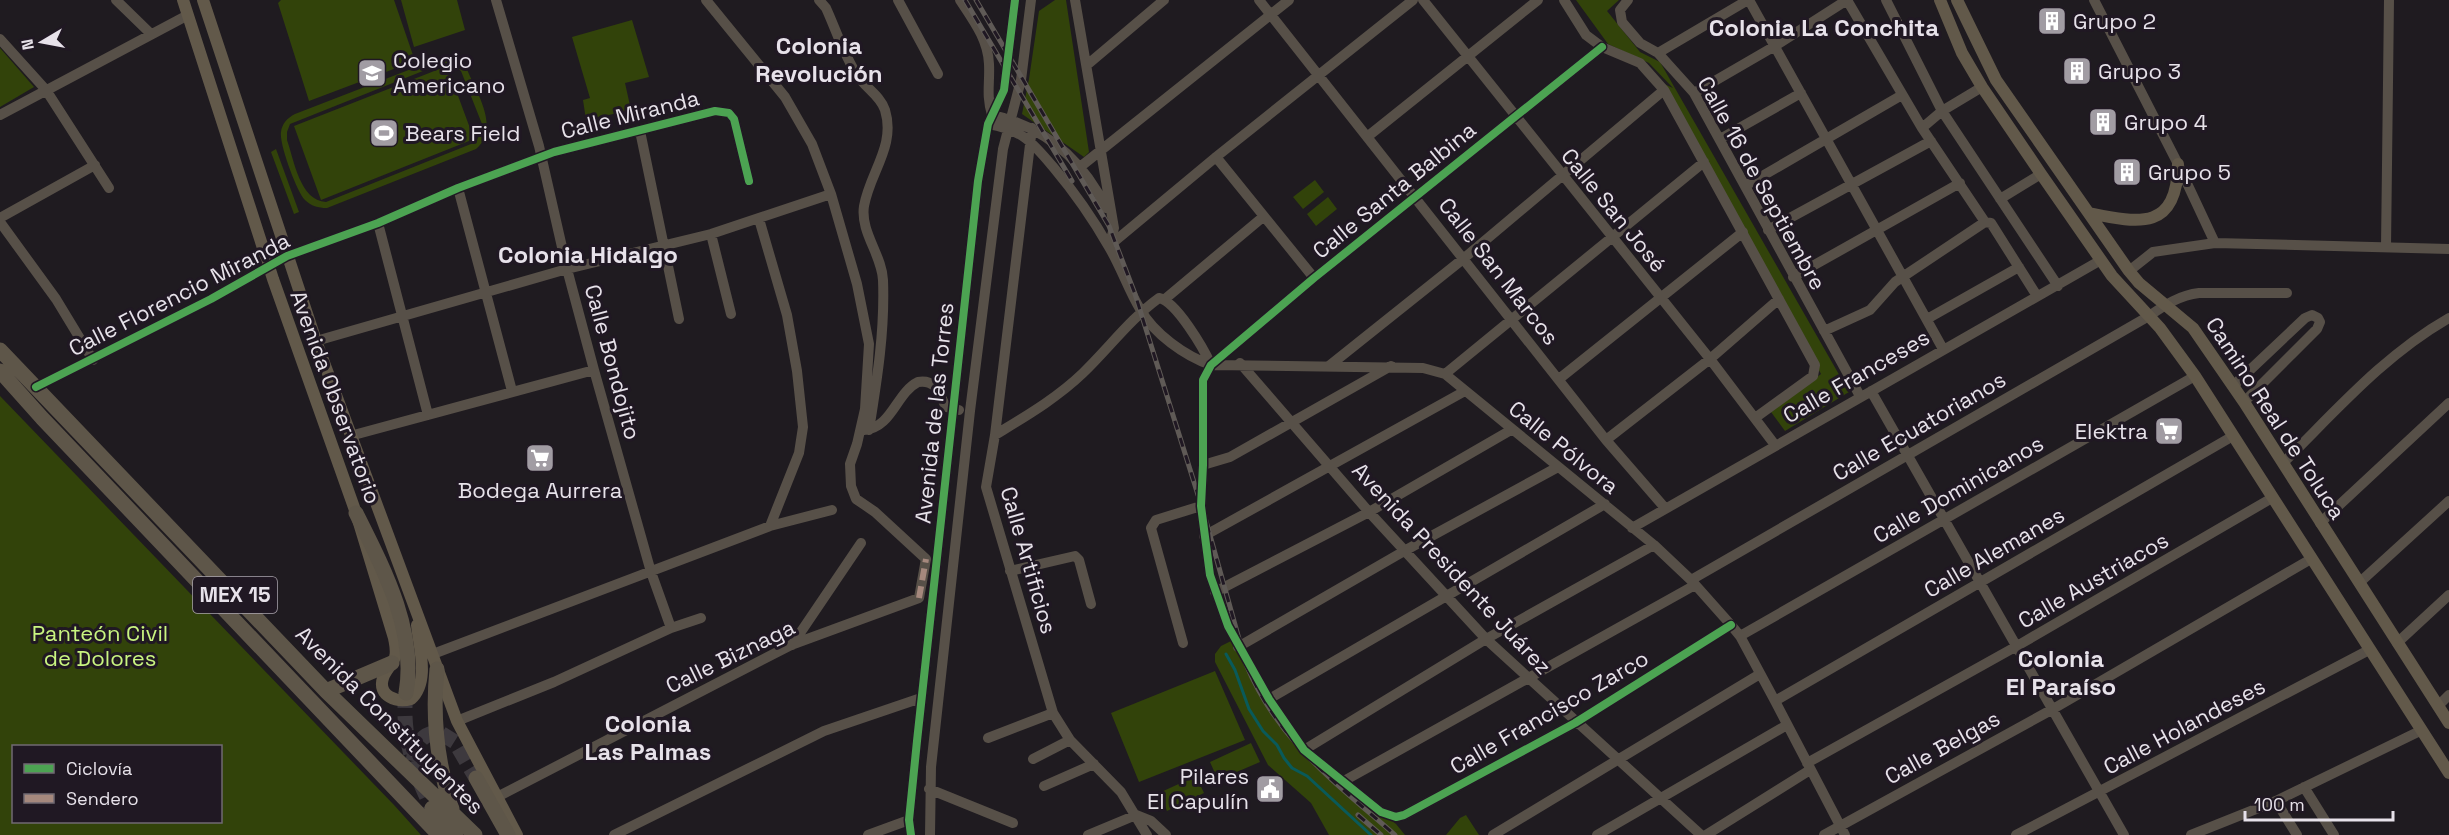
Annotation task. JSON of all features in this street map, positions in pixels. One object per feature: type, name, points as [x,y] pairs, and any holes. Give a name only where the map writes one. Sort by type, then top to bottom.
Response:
[{"type":"highway","name":"Avenida Constituyentes","points":[[0,350],[326,691],[475,835]]},
{"type":"highway","name":"Avenida Constituyentes","points":[[0,370],[42,418],[439,835]]},
{"type":"highway","points":[[356,513],[402,619],[410,658],[406,693]]},
{"type":"highway","points":[[435,662],[435,718],[438,750],[446,791],[453,812]]},
{"type":"highway","points":[[326,691],[392,663]]},
{"type":"highway","points":[[476,778],[508,835]]},
{"type":"highway","points":[[432,808],[456,835]]},
{"type":"main road","name":"Avenida Observatorio","points":[[183,0],[269,267],[356,513],[394,638],[396,651],[382,680],[384,690],[390,698],[402,701],[411,699],[420,686],[422,673],[416,611]]},
{"type":"main road","name":"Avenida Observatorio","points":[[203,0],[316,342],[457,721],[517,835]]},
{"type":"main road","points":[[1940,0],[1962,52],[1982,87],[2101,260],[2126,294],[2149,316],[2194,376],[2449,773]]},
{"type":"main road","name":"Camino Real de Toluca","points":[[1957,0],[1996,80],[2129,272],[2193,328],[2244,402],[2449,723]]},
{"type":"main road","points":[[231,149],[249,144]]},
{"type":"main road","points":[[2089,213],[2121,220],[2139,220],[2152,217],[2165,210],[2174,200],[2178,186],[2178,164]]},
{"type":"street","points":[[116,0],[151,34]]},
{"type":"street","name":"Calle Bondojito","points":[[496,0],[539,146],[567,268],[594,370],[651,572],[671,628]]},
{"type":"street","points":[[706,0],[785,98],[812,144],[831,194],[857,284],[869,344],[865,430]]},
{"type":"street","points":[[819,0],[826,8],[856,74],[882,104],[887,122],[887,145],[863,212],[865,224],[880,262],[883,280],[882,344],[865,430]]},
{"type":"street","points":[[898,0],[939,74]]},
{"type":"street","points":[[960,0],[981,33],[988,53],[987,98],[990,119],[1032,128],[1067,153],[1097,190],[1112,220]]},
{"type":"street","name":"Avenida de las Torres","points":[[911,835],[909,820],[916,741],[978,181],[990,119],[1004,90],[1016,0]]},
{"type":"street","points":[[1075,0],[1114,228],[1109,246]]},
{"type":"street","points":[[1087,65],[1164,0]]},
{"type":"street","name":"Calle San Marcos","points":[[1259,0],[1606,440],[1665,508]]},
{"type":"street","points":[[1080,167],[1289,0]]},
{"type":"street","points":[[1109,246],[1216,157],[1413,0]]},
{"type":"street","name":"Calle San José","points":[[1423,0],[1561,176],[1710,359],[1775,445]]},
{"type":"street","points":[[1367,137],[1538,0]]},
{"type":"street","points":[[1564,0],[1586,35],[1602,46],[1640,63],[1664,90],[1815,365],[1813,376],[1755,418]]},
{"type":"street","points":[[1658,53],[1749,0],[1943,349]]},
{"type":"street","points":[[1694,93],[1775,46],[1847,0],[1922,128],[1985,222]]},
{"type":"street","points":[[1886,0],[1942,111],[2058,286]]},
{"type":"street","points":[[2094,0],[2216,243]]},
{"type":"street","points":[[2386,246],[2389,0]]},
{"type":"street","name":"Avenida de las Torres","points":[[930,835],[929,789],[970,411],[1003,149],[1020,80],[1034,2]]},
{"type":"street","name":"Calle 16 de Septiembre","points":[[1626,2],[1620,10],[1622,22],[1640,43],[1658,53],[1694,93],[1860,396]]},
{"type":"street","points":[[0,115],[188,15]]},
{"type":"street","points":[[0,39],[46,90],[109,188]]},
{"type":"street","name":"Calle Santa Balbina","points":[[1211,364],[1602,46]]},
{"type":"street","points":[[1922,128],[1942,111],[1982,87]]},
{"type":"street","points":[[1329,366],[1463,259],[1664,90]]},
{"type":"street","points":[[1720,139],[1801,93]]},
{"type":"street","points":[[1745,186],[1902,95]]},
{"type":"street","name":"Calle Miranda","points":[[540,157],[715,111],[729,113],[740,140],[749,181]]},
{"type":"street","points":[[1010,124],[1031,141],[1075,191],[1109,246],[1141,311],[1163,335],[1182,350],[1196,359],[1211,364]]},
{"type":"street","name":"Calle Artificios","points":[[1032,128],[995,435],[986,487],[1053,712],[1070,740],[1121,792],[1147,835]]},
{"type":"street","points":[[639,131],[679,319]]},
{"type":"street","points":[[1768,230],[1931,141]]},
{"type":"street","name":"Calle Florencio Miranda","points":[[36,387],[93,360],[286,256],[378,223],[458,188],[540,157]]},
{"type":"street","points":[[1216,157],[1263,218],[1314,278]]},
{"type":"street","points":[[1445,374],[1704,162]]},
{"type":"street","points":[[93,360],[56,299],[0,220],[95,165]]},
{"type":"street","points":[[2000,199],[2041,174]]},
{"type":"street","points":[[1793,277],[1960,183]]},
{"type":"street","points":[[458,188],[512,391]]},
{"type":"street","points":[[316,342],[567,268],[711,234],[831,194]]},
{"type":"street","points":[[995,435],[1052,400],[1083,373],[1141,311],[1160,298],[1165,299],[1263,218]]},
{"type":"street","points":[[759,219],[787,315],[797,371],[803,427],[799,453],[770,526]]},
{"type":"street","points":[[1824,331],[1870,310],[1895,282],[1985,222],[1991,223],[2037,296]]},
{"type":"street","points":[[378,223],[428,415]]},
{"type":"street","points":[[1559,379],[1743,232]]},
{"type":"street","points":[[711,234],[731,314]]},
{"type":"street","points":[[2129,272],[2153,252],[2216,243],[2449,249]]},
{"type":"street","name":"Calle Franceses","points":[[1632,528],[2101,260]]},
{"type":"street","points":[[1927,318],[2019,267]]},
{"type":"street","name":"Calle Ecuatorianos","points":[[1342,782],[1528,679],[2166,304],[2199,292],[2287,293]]},
{"type":"street","points":[[1165,299],[1202,346],[1211,364]]},
{"type":"street","points":[[1606,440],[1710,359],[1779,299]]},
{"type":"street","points":[[2233,386],[2308,316],[2318,318],[2320,322],[2317,329],[2244,402]]},
{"type":"street","points":[[2283,463],[2395,355],[2449,318]]},
{"type":"street","name":"Avenida Presidente Juárez","points":[[1240,363],[1369,512],[1485,639],[1575,723],[1703,835]]},
{"type":"street","points":[[1211,364],[1203,380],[1201,506],[1210,574],[1215,592],[1227,626],[1269,699],[1304,750],[1342,782]]},
{"type":"street","name":"Calle Pólvora","points":[[1211,364],[1391,366],[1423,368],[1445,374],[1654,545],[1693,582],[1731,625],[1740,636],[1845,835]]},
{"type":"street","points":[[1203,465],[1230,457],[1391,366]]},
{"type":"street","points":[[350,436],[594,370]]},
{"type":"street","name":"Calle Dominicanos","points":[[1740,636],[2194,376]]},
{"type":"street","points":[[865,430],[883,422],[910,388],[918,382],[928,382],[936,386],[946,407],[970,411]]},
{"type":"street","points":[[1204,536],[1331,468],[1466,391]]},
{"type":"street","points":[[1871,391],[2124,835]]},
{"type":"street","points":[[2320,523],[2449,403]]},
{"type":"street","name":"Calle Biznaga","points":[[497,797],[791,645],[919,598],[926,559],[875,512],[856,499],[851,486],[849,469],[865,430]]},
{"type":"street","points":[[1215,592],[1369,512],[1511,430]]},
{"type":"street","name":"Calle Alemanes","points":[[1775,701],[2233,436]]},
{"type":"street","points":[[1238,646],[1558,467]]},
{"type":"street","name":"Calle Austriacos","points":[[1703,835],[1809,767],[2272,498]]},
{"type":"street","points":[[2359,583],[2449,501]]},
{"type":"street","points":[[1269,699],[1605,504]]},
{"type":"street","points":[[1183,642],[1151,528],[1156,520],[1201,506]]},
{"type":"street","points":[[435,662],[651,572],[770,526],[832,510]]},
{"type":"street","points":[[791,645],[861,543]]},
{"type":"street","points":[[1304,750],[1485,639],[1654,545]]},
{"type":"street","points":[[1010,571],[1075,556],[1079,560],[1091,604]]},
{"type":"street","name":"Calle Belgas","points":[[1824,835],[2053,709],[2311,559]]},
{"type":"street","points":[[2397,643],[2449,595]]},
{"type":"street","points":[[457,721],[554,682],[671,628],[701,618]]},
{"type":"street","name":"Calle Francisco Zarco","points":[[1342,782],[1381,812],[1396,817],[1404,815],[1575,723],[1731,625]]},
{"type":"street","name":"Calle Holandeses","points":[[2016,835],[2370,650]]},
{"type":"street","points":[[1493,835],[1760,674]]},
{"type":"street","points":[[2438,706],[2449,695]]},
{"type":"street","points":[[614,835],[824,731],[921,698]]},
{"type":"street","points":[[988,738],[1053,712]]},
{"type":"street","points":[[1597,835],[1787,725]]},
{"type":"street","points":[[2191,835],[2276,801],[2422,730]]},
{"type":"street","points":[[1033,759],[1070,740]]},
{"type":"street","points":[[916,741],[934,745]]},
{"type":"street","points":[[1044,786],[1094,764]]},
{"type":"street","points":[[2304,787],[2334,835]]},
{"type":"street","points":[[929,789],[1013,823]]},
{"type":"street","points":[[2276,801],[2297,835]]},
{"type":"street","points":[[1088,835],[1136,815]]},
{"type":"street","name":"Calle Artificios","points":[[1136,815],[1154,824],[1166,835]]},
{"type":"street","points":[[868,835],[909,820]]},
{"type":"green space","points":[[281,0],[394,0],[415,61],[309,101],[278,3]]},
{"type":"green space","points":[[401,0],[457,0],[465,30],[414,47]]},
{"type":"green space","points":[[1055,0],[1066,0],[1089,152],[1084,157],[1022,114],[1039,11]]},
{"type":"green space","points":[[1576,0],[1619,0],[1607,11],[1640,52],[1660,62],[1849,392],[1785,431],[1771,412],[1821,374],[1719,181],[1662,83],[1673,88],[1649,63],[1608,44]]},
{"type":"green space","points":[[632,20],[649,77],[625,83],[631,110],[586,120],[583,100],[590,98],[572,37]]},
{"type":"green space","points":[[0,48],[34,87],[0,107]]},
{"type":"green space","points":[[448,57],[459,61],[466,67],[480,98],[486,120],[486,131],[476,149],[327,208],[315,206],[305,200],[293,178],[281,138],[282,126],[287,119],[437,59]],"holes":[[[443,63],[452,64],[461,71],[482,124],[476,142],[326,202],[310,195],[299,178],[287,140],[290,124]]]},
{"type":"green space","name":"Bears Field","points":[[447,66],[474,139],[321,200],[294,126]]},
{"type":"green space","points":[[276,149],[299,212],[294,214],[271,152]]},
{"type":"green space","points":[[1315,180],[1324,192],[1303,209],[1293,197]]},
{"type":"green space","points":[[1328,197],[1337,209],[1316,226],[1307,214]]},
{"type":"green space","name":"Panteón Civil de Dolores","points":[[0,396],[394,805],[421,835],[0,835]]},
{"type":"green space","points":[[1231,641],[1301,752],[1396,824],[1405,835],[1329,835],[1311,803],[1268,765],[1215,662],[1215,654],[1221,646]]},
{"type":"green space","points":[[1215,671],[1245,740],[1139,782],[1111,713]]},
{"type":"green space","points":[[1251,743],[1260,762],[1218,780],[1210,762]]},
{"type":"green space","points":[[1196,776],[1204,793],[1167,811],[1159,793]]},
{"type":"green space","points":[[1466,815],[1479,835],[1446,835],[1460,818]]},
{"type":"waterway","points":[[1226,654],[1235,670],[1249,709],[1292,768],[1307,776],[1371,835]]},
{"type":"tunnel","points":[[406,693],[405,723],[410,752],[432,808]]},
{"type":"tunnel","points":[[413,761],[420,741],[428,735],[439,732],[455,742],[476,778]]},
{"type":"railway","points":[[965,0],[1072,181]]},
{"type":"railway","points":[[976,0],[1109,226],[1135,294],[1204,514],[1246,664],[1259,691],[1291,738],[1329,777],[1395,835]]},
{"type":"railway","points":[[1358,815],[1381,835]]},
{"type":"marked path","points":[[919,598],[926,559]]},
{"type":"cycle path","points":[[911,835],[909,820],[917,741],[978,181],[988,124],[1004,90],[1015,0]]},
{"type":"cycle path","points":[[1602,47],[1314,278],[1211,365],[1203,380],[1201,506],[1210,575],[1228,626],[1269,699],[1304,750],[1381,812],[1396,817],[1404,815],[1575,723],[1731,625]]},
{"type":"cycle path","points":[[36,387],[211,299],[287,256],[378,223],[458,188],[554,152],[715,111],[729,113],[734,119],[749,181]]},
{"type":"place","name":"Grupo 2","points":[[2052,21]]},
{"type":"place","name":"Grupo 3","points":[[2077,71]]},
{"type":"place","name":"Colegio Americano","points":[[372,73]]},
{"type":"place","name":"Grupo 4","points":[[2103,122]]},
{"type":"place","name":"Bears Field","points":[[384,133]]},
{"type":"place","name":"Grupo 5","points":[[2127,172]]},
{"type":"place","name":"Elektra","points":[[2169,431]]},
{"type":"place","name":"Bodega Aurrera","points":[[540,458]]},
{"type":"place","name":"Pilares El Capulín","points":[[1270,789]]},
{"type":"district","name":"Colonia La Conchita","points":[[1824,28]]},
{"type":"district","name":"Colonia Revolución","points":[[819,60]]},
{"type":"district","name":"Colonia Hidalgo","points":[[588,255]]},
{"type":"district","name":"Colonia El Paraíso","points":[[2061,673]]},
{"type":"district","name":"Colonia Las Palmas","points":[[648,738]]}]
